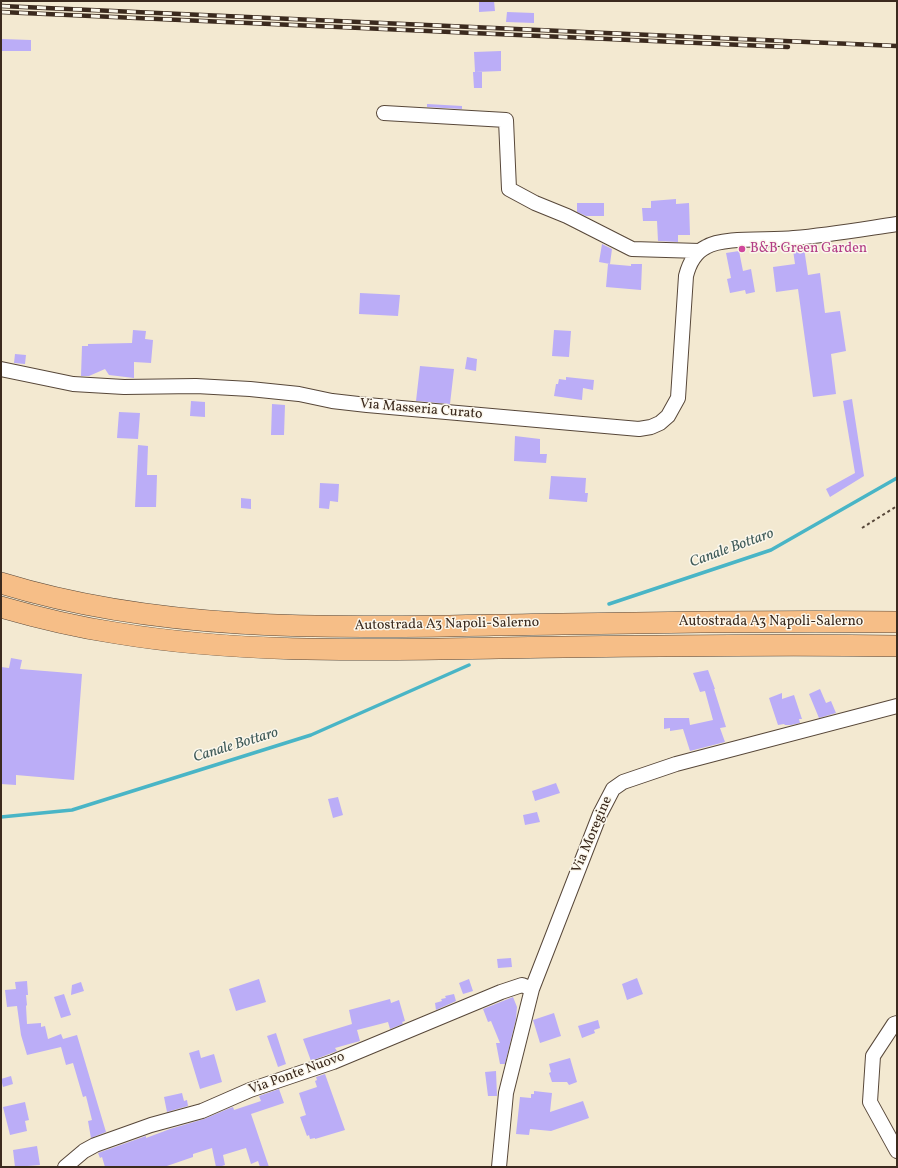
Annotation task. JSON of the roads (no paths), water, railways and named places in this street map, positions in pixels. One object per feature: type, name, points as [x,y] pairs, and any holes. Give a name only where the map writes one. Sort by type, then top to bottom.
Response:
[{"type":"highway","name":"Autostrada A3 Napoli-Salerno","points":[[1,583],[45,596],[118,610],[216,622],[281,625],[417,626],[619,623],[897,622]]},
{"type":"highway","name":"Autostrada A3 Napoli-Salerno","points":[[1,607],[78,626],[116,633],[216,645],[321,650],[731,645],[897,646]]},
{"type":"highway","points":[[1,619],[55,629],[116,633]]},
{"type":"street","points":[[384,113],[506,120],[509,189],[632,249],[700,251],[716,242],[792,239],[897,224]]},
{"type":"street","name":"Via Masseria Curato","points":[[1,369],[72,384],[124,387],[196,386],[250,389],[299,394],[332,401],[367,405],[639,429],[651,427],[660,423],[668,416],[678,398],[686,276],[688,266],[700,251]]},
{"type":"street","name":"Via Moregine","points":[[499,1167],[506,1093],[532,989],[600,814],[613,790],[623,782],[676,764],[897,706]]},
{"type":"street","name":"Via Ponte Nuovo","points":[[65,1167],[84,1151],[115,1137],[202,1111],[250,1090],[333,1062],[501,992],[522,985],[532,989]]},
{"type":"street","points":[[897,1023],[894,1024],[873,1056],[870,1102],[897,1152]]},
{"type":"waterway","name":"Canale Bottaro","points":[[609,604],[771,550],[897,478]]},
{"type":"waterway","name":"Canale Bottaro","points":[[1,817],[72,810],[311,735],[469,665]]},
{"type":"railway","points":[[1,6],[897,46]]},
{"type":"railway","points":[[1,12],[788,47]]},
{"type":"place","name":"B&B Green Garden","points":[[742,249]]}]
